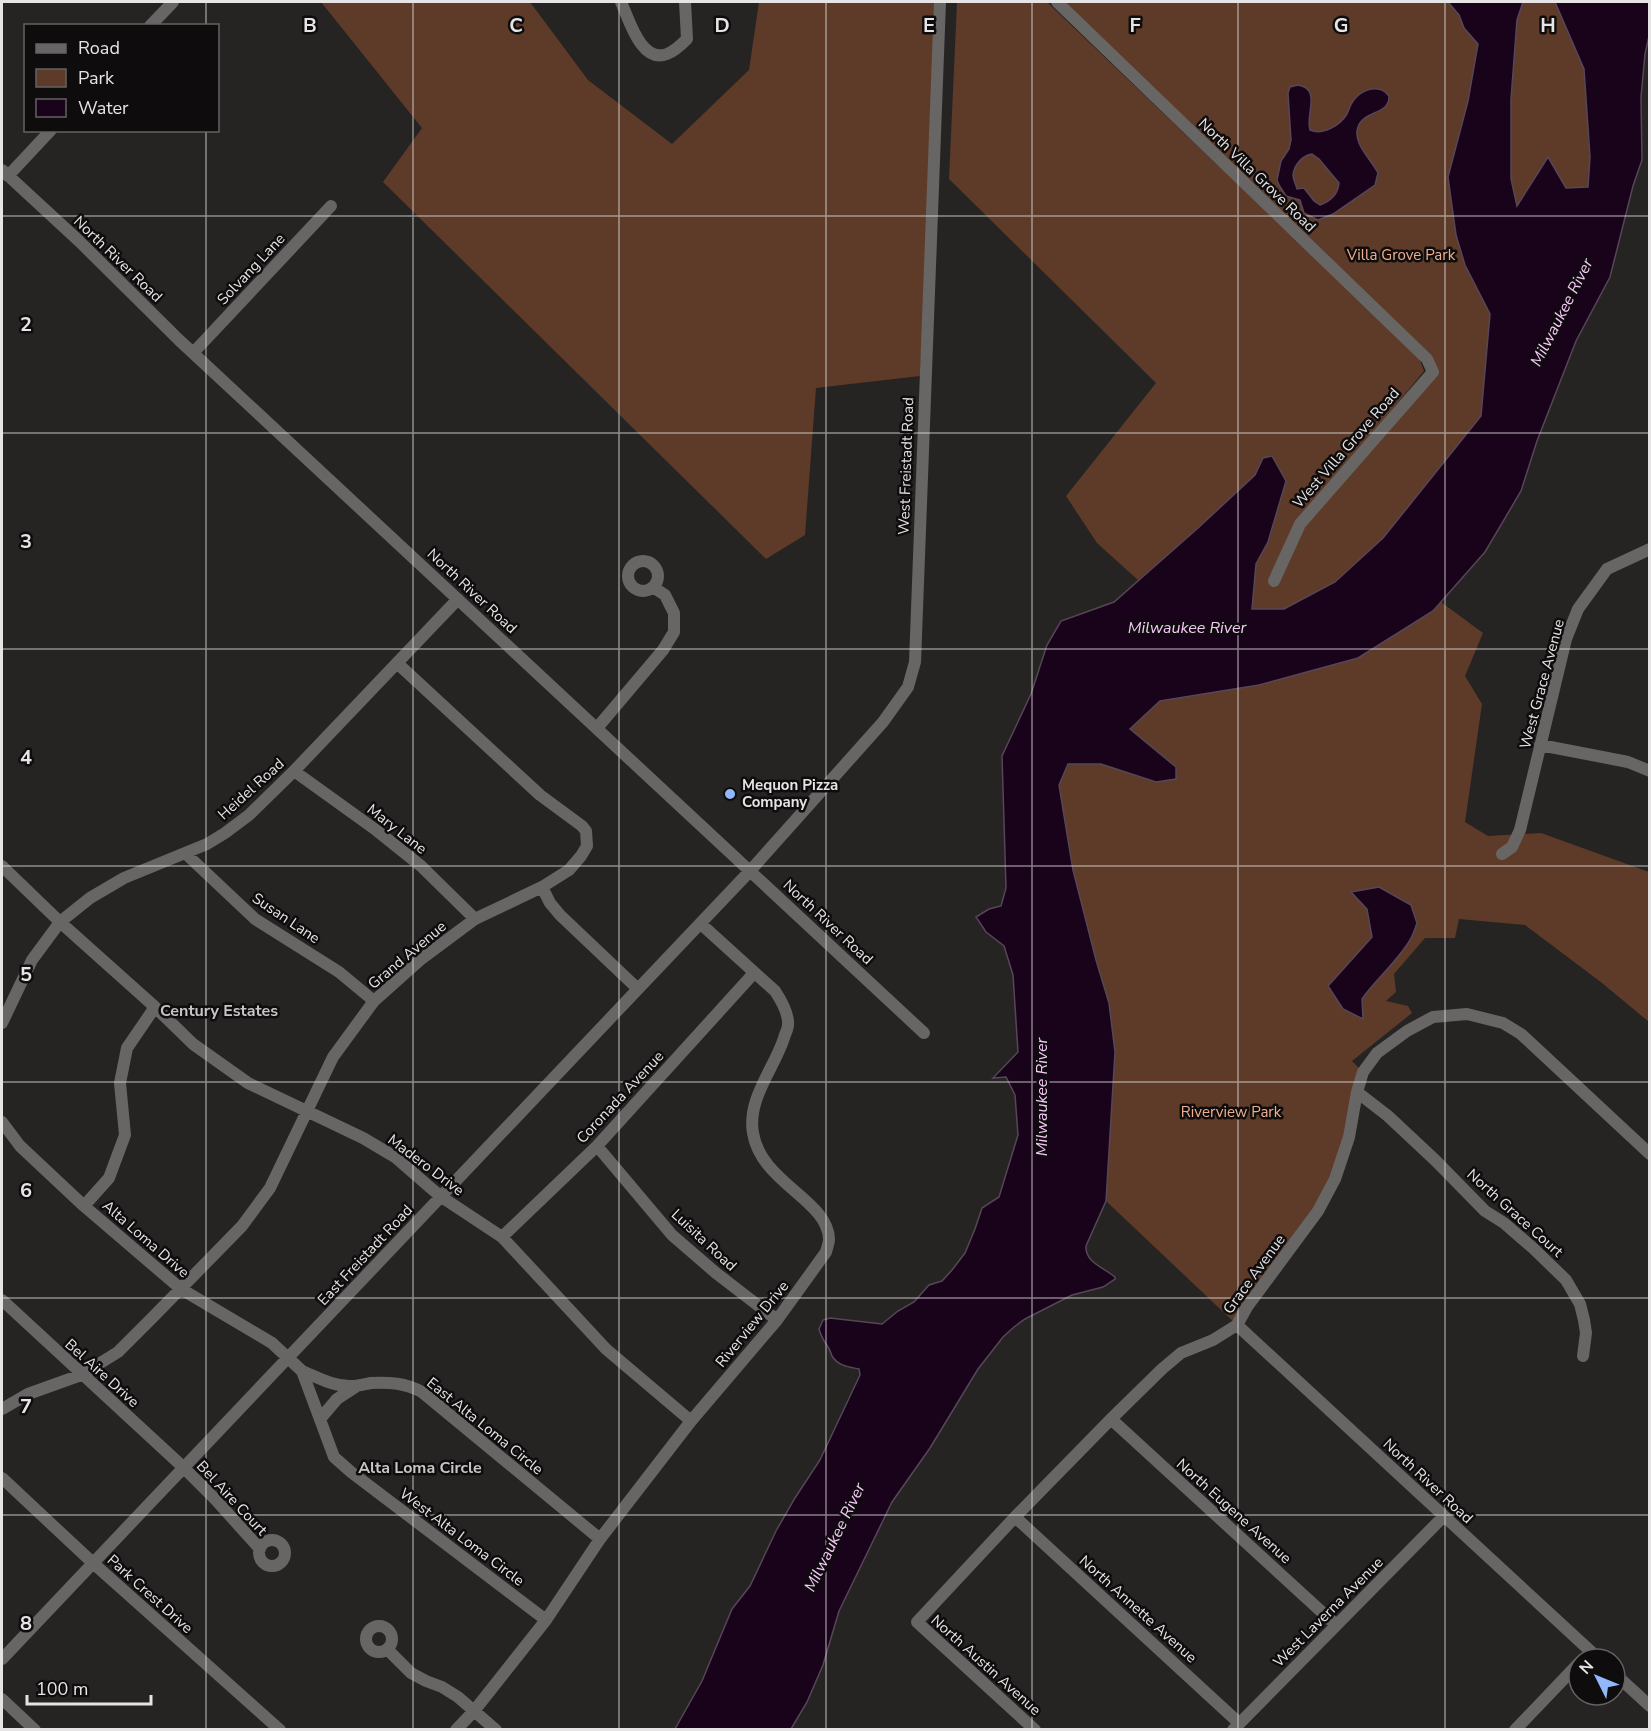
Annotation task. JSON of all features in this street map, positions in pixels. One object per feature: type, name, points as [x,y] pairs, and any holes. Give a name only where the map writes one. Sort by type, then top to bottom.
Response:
[{"type":"street","points":[[152,24],[173,2]]},
{"type":"street","points":[[621,2],[641,46],[651,54],[666,55],[687,39],[685,2]]},
{"type":"street","name":"West Freistadt Road","points":[[750,871],[883,722],[908,687],[915,662],[940,2]]},
{"type":"street","name":"North Villa Grove Road","points":[[1056,2],[1427,359],[1432,372]]},
{"type":"street","points":[[5,173],[49,132]]},
{"type":"street","name":"North River Road","points":[[5,173],[193,352],[924,1033]]},
{"type":"street","name":"Solvang Lane","points":[[193,352],[331,206]]},
{"type":"street","name":"West Villa Grove Road","points":[[1274,581],[1300,524],[1432,372]]},
{"type":"street","name":"West Grace Avenue","points":[[1502,854],[1511,848],[1519,834],[1566,639],[1578,609],[1607,569],[1650,549]]},
{"type":"street","points":[[597,728],[663,650],[674,632],[674,613],[665,596],[653,587]]},
{"type":"street","name":"Heidel Road","points":[[2,1023],[32,960],[60,922],[90,898],[124,878],[217,838],[243,820],[294,771],[458,599]]},
{"type":"street","name":"Grand Avenue","points":[[2,1409],[28,1394],[81,1375],[118,1352],[242,1226],[270,1188],[333,1057],[375,1001],[420,960],[475,919],[542,887],[569,870],[587,846],[586,831],[582,826],[540,795],[397,663]]},
{"type":"street","points":[[1540,745],[1628,762],[1650,771]]},
{"type":"street","name":"Mary Lane","points":[[294,771],[376,830],[420,866],[475,919]]},
{"type":"street","name":"Susan Lane","points":[[185,853],[255,919],[339,972],[375,1001]]},
{"type":"street","name":"Madero Drive","points":[[2,866],[193,1044],[248,1083],[363,1138],[395,1157],[441,1196],[502,1237],[606,1349],[691,1421]]},
{"type":"street","name":"East Freistadt Road","points":[[2,1659],[750,871]]},
{"type":"street","points":[[542,887],[550,903],[560,915],[638,989]]},
{"type":"street","name":"Riverview Drive","points":[[456,1730],[474,1711],[546,1620],[600,1539],[691,1421],[777,1320],[826,1252],[829,1240],[826,1226],[819,1214],[774,1175],[760,1155],[752,1131],[760,1088],[780,1051],[788,1024],[783,1003],[775,991],[701,924]]},
{"type":"street","name":"Coronada Avenue","points":[[502,1237],[597,1146],[754,973]]},
{"type":"street","points":[[84,1206],[109,1178],[125,1135],[120,1083],[127,1048],[155,1007]]},
{"type":"street","name":"Grace Avenue","points":[[917,1622],[1111,1419],[1181,1353],[1213,1340],[1237,1325],[1247,1307],[1318,1210],[1335,1179],[1349,1137],[1363,1072],[1377,1053],[1407,1031],[1433,1017],[1467,1014],[1503,1023],[1521,1034],[1650,1154]]},
{"type":"street","name":"North Grace Court","points":[[1357,1092],[1388,1116],[1485,1211],[1526,1241],[1566,1280],[1580,1304],[1584,1320],[1586,1333],[1583,1356]]},
{"type":"street","name":"Alta Loma Drive","points":[[2,1122],[20,1146],[84,1206],[181,1289],[272,1343],[288,1358]]},
{"type":"street","name":"Luisita Road","points":[[597,1146],[672,1235],[716,1273],[777,1320]]},
{"type":"street","name":"Bel Aire Drive","points":[[2,1300],[183,1467]]},
{"type":"street","name":"North River Road","points":[[1237,1325],[1582,1647]]},
{"type":"street","name":"West Alta Loma Circle","points":[[288,1358],[302,1371],[334,1457],[546,1620]]},
{"type":"street","name":"East Alta Loma Circle","points":[[302,1371],[341,1385],[392,1383],[409,1385],[422,1392],[600,1539]]},
{"type":"street","points":[[320,1419],[337,1399],[359,1385]]},
{"type":"street","name":"North Eugene Avenue","points":[[1111,1419],[1336,1625]]},
{"type":"street","name":"Bel Aire Court","points":[[183,1467],[260,1549]]},
{"type":"street","name":"Park Crest Drive","points":[[2,1478],[93,1563],[280,1730]]},
{"type":"street","name":"West Laverna Avenue","points":[[1236,1726],[1444,1516]]},
{"type":"street","name":"North Annette Avenue","points":[[1015,1517],[1236,1726]]},
{"type":"street","name":"North Austin Avenue","points":[[917,1622],[1035,1730]]},
{"type":"street","points":[[387,1649],[411,1673],[458,1697],[496,1730]]},
{"type":"street","points":[[1515,1730],[1567,1676]]},
{"type":"street","points":[[1627,1685],[1650,1706]]},
{"type":"street","points":[[2,1699],[35,1730]]},
{"type":"green space","points":[[321,2],[530,2],[588,80],[672,144],[749,70],[759,2],[940,2],[920,376],[816,388],[805,535],[766,559],[383,182],[422,128]]},
{"type":"green space","name":"Villa Grove Park","points":[[957,2],[1047,2],[1419,358],[1424,371],[1291,532],[1432,372],[1427,359],[1057,2],[1479,2],[1480,31],[1468,101],[1448,177],[1456,235],[1465,265],[1490,314],[1481,416],[1383,538],[1335,582],[1284,609],[1252,609],[1256,564],[1268,542],[1286,481],[1272,456],[1263,458],[1255,475],[1138,580],[1097,543],[1066,496],[1156,383],[949,179]]},
{"type":"green space","points":[[1523,2],[1555,2],[1559,9],[1584,69],[1590,157],[1588,187],[1566,188],[1548,158],[1517,206],[1511,179],[1511,99],[1517,20]]},
{"type":"green space","name":"Riverview Park","points":[[1441,602],[1483,633],[1465,676],[1482,704],[1465,822],[1488,836],[1541,833],[1649,872],[1649,1022],[1525,925],[1459,919],[1455,938],[1425,938],[1394,974],[1396,992],[1386,1001],[1408,1006],[1412,1013],[1352,1061],[1363,1072],[1335,1179],[1237,1325],[1106,1201],[1115,1052],[1109,1003],[1073,870],[1059,784],[1069,764],[1101,764],[1156,782],[1176,767],[1130,729],[1160,701],[1259,685],[1358,658],[1433,611]]},
{"type":"water","name":"Milwaukee River","points":[[1448,2],[1523,2],[1517,20],[1511,99],[1511,179],[1517,206],[1548,157],[1566,188],[1588,187],[1590,157],[1584,69],[1555,2],[1649,2],[1649,36],[1641,97],[1642,160],[1633,186],[1610,277],[1576,341],[1537,441],[1521,491],[1485,552],[1433,611],[1358,658],[1259,685],[1160,701],[1130,729],[1176,767],[1176,779],[1156,782],[1101,764],[1068,764],[1059,785],[1073,870],[1109,1003],[1115,1052],[1106,1201],[1086,1246],[1092,1261],[1115,1279],[1103,1287],[1072,1295],[1025,1319],[1003,1337],[978,1369],[930,1448],[892,1502],[839,1611],[823,1665],[807,1702],[791,1729],[675,1729],[702,1681],[732,1609],[750,1586],[776,1531],[820,1460],[860,1375],[859,1369],[848,1367],[834,1359],[819,1329],[823,1320],[830,1318],[882,1324],[914,1302],[929,1285],[942,1281],[952,1270],[965,1253],[982,1208],[999,1197],[1018,1135],[1015,1095],[1006,1077],[993,1078],[1018,1052],[1013,975],[1004,946],[986,932],[976,917],[989,909],[1001,906],[1006,888],[1002,756],[1031,694],[1047,645],[1061,621],[1114,602],[1255,475],[1263,458],[1272,456],[1286,481],[1268,542],[1256,564],[1252,609],[1284,609],[1335,582],[1383,538],[1481,416],[1490,314],[1465,265],[1456,235],[1448,177],[1468,101],[1478,44],[1464,28],[1459,15]]},
{"type":"water","points":[[1298,85],[1305,87],[1309,92],[1311,97],[1310,130],[1320,132],[1340,122],[1361,93],[1376,89],[1389,96],[1388,102],[1381,110],[1361,122],[1357,133],[1360,145],[1378,173],[1375,185],[1333,214],[1318,220],[1304,213],[1300,200],[1286,196],[1277,180],[1281,161],[1289,149],[1291,140],[1288,93],[1290,87]],"holes":[[[1312,154],[1339,183],[1333,197],[1320,205],[1304,188],[1297,189],[1293,179],[1294,171],[1302,158]]]},
{"type":"water","points":[[1379,887],[1411,905],[1417,923],[1405,948],[1362,999],[1363,1019],[1343,1009],[1328,986],[1372,937],[1367,909],[1351,892]]},
{"type":"place","name":"Mequon Pizza Company","points":[[730,794]]},
{"type":"district","name":"Century Estates","points":[[219,1010]]},
{"type":"district","name":"Alta Loma Circle","points":[[420,1467]]}]
